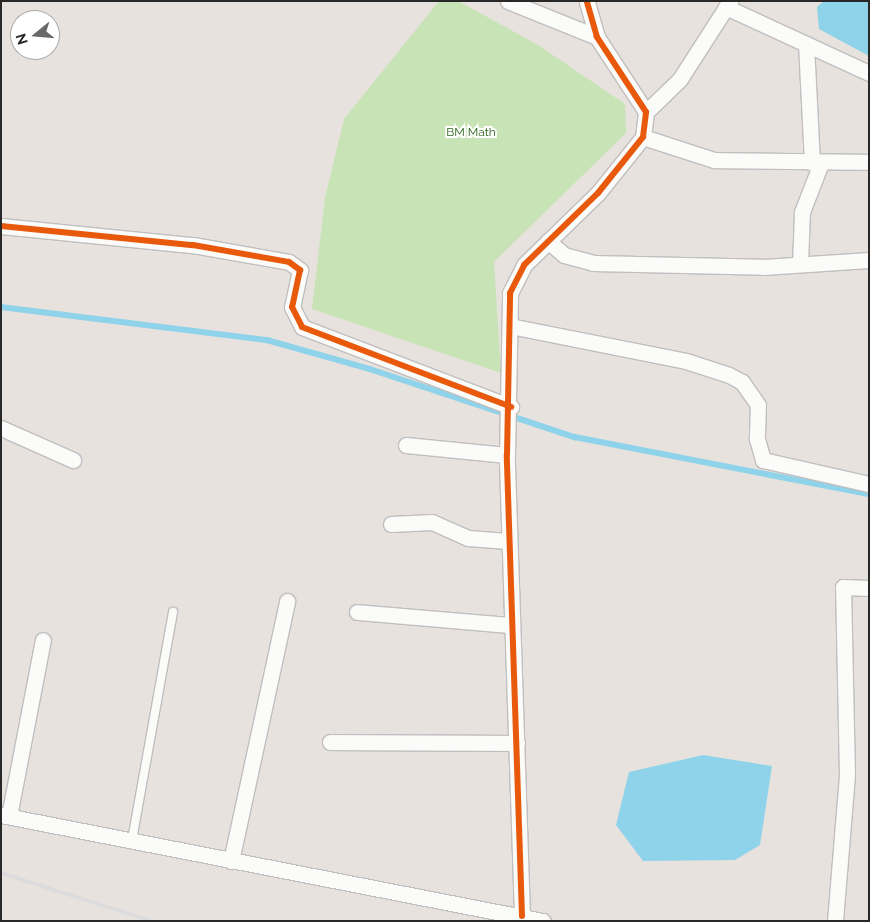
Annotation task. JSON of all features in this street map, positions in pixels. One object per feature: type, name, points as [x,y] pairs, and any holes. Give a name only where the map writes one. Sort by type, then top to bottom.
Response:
[{"type":"street","points":[[508,1],[597,37]]},
{"type":"street","points":[[587,1],[597,37],[646,112]]},
{"type":"street","points":[[522,916],[510,625],[506,455],[510,416],[510,326],[516,276],[548,241],[598,193],[643,137],[646,112],[680,79],[728,4],[806,44],[869,73]]},
{"type":"street","points":[[800,264],[802,212],[816,163],[806,44]]},
{"type":"street","points":[[643,137],[714,160],[816,163],[869,162]]},
{"type":"street","points":[[1,226],[193,245],[290,262],[300,270],[292,307],[302,326],[510,416]]},
{"type":"street","points":[[548,241],[564,255],[593,263],[800,264],[869,260]]},
{"type":"street","points":[[510,326],[686,361],[730,376],[742,382],[758,405],[757,439],[764,460],[869,484]]},
{"type":"street","points":[[1,428],[73,460]]},
{"type":"street","points":[[406,445],[506,455]]},
{"type":"street","points":[[391,524],[432,522],[468,538],[508,541]]},
{"type":"street","points":[[835,921],[847,775],[842,587],[869,588]]},
{"type":"street","points":[[231,861],[287,601]]},
{"type":"street","points":[[357,612],[510,625]]},
{"type":"street","points":[[43,640],[5,815],[543,921]]},
{"type":"street","points":[[330,742],[516,743]]},
{"type":"lane","points":[[132,840],[173,612]]},
{"type":"green space","name":"BM Math","points":[[439,1],[458,1],[538,45],[625,104],[626,133],[494,262],[501,373],[312,309],[325,198],[344,119]]},
{"type":"water","points":[[824,1],[869,1],[869,56],[819,29],[817,7]]},
{"type":"water","points":[[703,755],[772,766],[760,845],[735,860],[643,861],[616,825],[629,772]]},
{"type":"waterway","points":[[1,307],[267,340],[370,369],[575,437],[869,494]]},
{"type":"railway","points":[[1,873],[151,921]]},
{"type":"cycle path","points":[[522,916],[507,455],[510,293],[524,265],[598,193],[643,137],[646,112],[597,37],[587,1]]},
{"type":"cycle path","points":[[1,226],[193,245],[289,262],[300,270],[292,307],[302,327],[511,407]]}]
